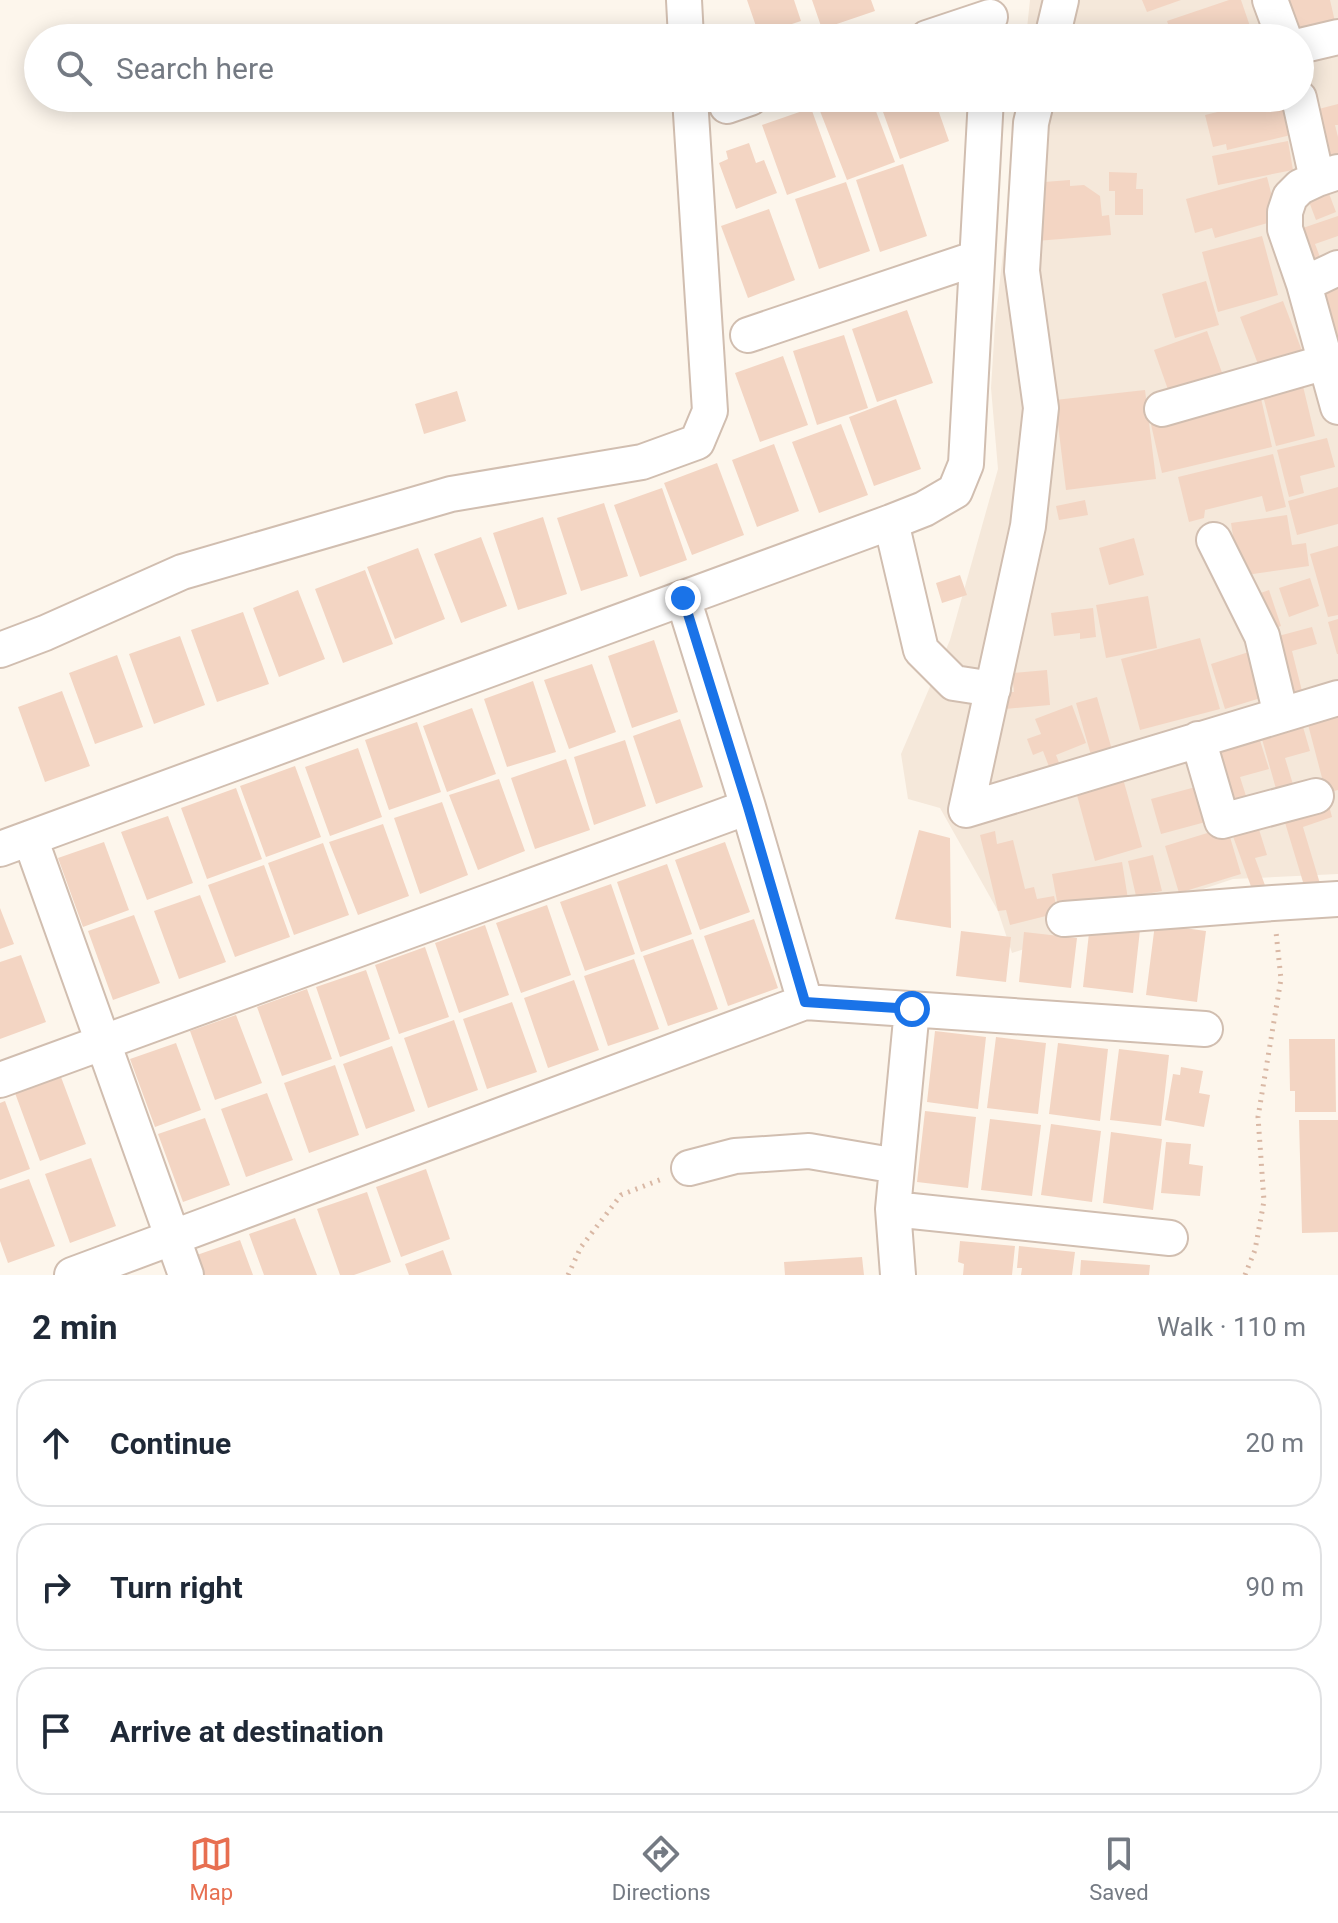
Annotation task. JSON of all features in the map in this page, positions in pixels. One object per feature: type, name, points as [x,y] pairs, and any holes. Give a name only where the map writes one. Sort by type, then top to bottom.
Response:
[{"type":"street","points":[[684,0],[685,24]]},
{"type":"street","points":[[1055,24],[1061,0]]},
{"type":"street","points":[[1270,0],[1279,24]]},
{"type":"street","points":[[1314,43],[1338,37]]},
{"type":"street","points":[[0,650],[182,572],[451,494],[642,462],[697,442],[710,411],[691,112]]},
{"type":"street","points":[[186,1275],[103,1042],[15,844],[891,522],[924,509],[955,491],[966,464],[985,112]]},
{"type":"street","points":[[1034,112],[1022,271],[1041,408],[1028,526],[966,810],[1338,698]]},
{"type":"street","points":[[1304,112],[1328,176],[1300,187],[1290,197],[1285,212],[1285,229],[1329,349],[1338,407]]},
{"type":"street","points":[[748,335],[977,258]]},
{"type":"street","points":[[1304,284],[1338,268]]},
{"type":"street","points":[[1162,409],[1329,349]]},
{"type":"street","points":[[891,522],[921,650],[954,683],[993,689]]},
{"type":"street","points":[[1214,540],[1262,636],[1281,715]]},
{"type":"street","points":[[683,598],[805,1002]]},
{"type":"street","points":[[1198,739],[1222,821],[1316,796]]},
{"type":"street","points":[[0,1080],[748,807]]},
{"type":"street","points":[[1064,919],[1338,899]]},
{"type":"street","points":[[72,1275],[805,1002],[1205,1029]]},
{"type":"street","points":[[898,1275],[893,1209],[912,1009]]},
{"type":"street","points":[[689,1168],[735,1156],[809,1151],[897,1166]]},
{"type":"street","points":[[893,1209],[1170,1238]]},
{"type":"path","points":[[1245,1275],[1255,1250],[1264,1201],[1258,1117],[1281,979],[1273,903]]},
{"type":"path","points":[[568,1275],[581,1247],[621,1195],[689,1168]]},
{"type":"shaded area","points":[[1030,0],[1338,0],[1338,874],[1233,879],[1012,953],[998,911],[940,808],[908,799],[901,754],[950,640],[998,469],[991,388],[1018,112],[1314,112],[1314,24],[1027,24]]},
{"type":"building","points":[[747,0],[794,0],[801,21],[792,24],[755,24]]},
{"type":"building","points":[[812,0],[871,0],[875,11],[837,24],[820,24]]},
{"type":"building","points":[[1142,0],[1181,0],[1147,12]]},
{"type":"building","points":[[1229,0],[1241,0],[1249,24],[1168,24],[1167,21]]},
{"type":"building","points":[[1330,0],[1336,26],[1314,31],[1314,24],[1286,24],[1281,2]]},
{"type":"building","points":[[1338,104],[1338,125],[1335,125],[1338,162],[1324,166],[1311,112]]},
{"type":"building","points":[[799,112],[812,112],[836,177],[787,195],[762,125]]},
{"type":"building","points":[[820,112],[876,112],[895,162],[847,180]]},
{"type":"building","points":[[883,112],[939,112],[949,141],[900,159]]},
{"type":"building","points":[[1218,112],[1290,112],[1295,134],[1227,150],[1226,144],[1213,147],[1205,115]]},
{"type":"building","points":[[1288,141],[1293,170],[1218,185],[1212,156]]},
{"type":"building","points":[[749,143],[756,163],[764,160],[777,193],[736,209],[719,163],[728,159],[726,151]]},
{"type":"building","points":[[903,164],[927,236],[880,252],[856,180]]},
{"type":"building","points":[[1109,172],[1137,173],[1136,189],[1143,189],[1143,215],[1115,215],[1115,191],[1109,191]]},
{"type":"building","points":[[1267,177],[1278,220],[1215,238],[1212,228],[1195,233],[1186,199]]},
{"type":"building","points":[[1070,180],[1070,186],[1084,185],[1100,196],[1102,216],[1109,215],[1111,235],[1036,241],[1031,183]]},
{"type":"building","points":[[846,182],[870,251],[819,269],[795,199]]},
{"type":"building","points":[[1328,191],[1336,212],[1316,220],[1308,199]]},
{"type":"building","points":[[769,209],[795,280],[748,298],[721,226]]},
{"type":"building","points":[[1338,216],[1338,236],[1315,244],[1323,265],[1305,271],[1291,232]]},
{"type":"building","points":[[1262,236],[1278,295],[1218,312],[1202,252]]},
{"type":"building","points":[[1338,278],[1338,339],[1332,341],[1312,287]]},
{"type":"building","points":[[1206,281],[1219,325],[1175,338],[1162,294]]},
{"type":"building","points":[[1283,301],[1304,356],[1261,372],[1240,317]]},
{"type":"building","points":[[907,310],[933,383],[877,402],[852,329]]},
{"type":"building","points":[[1207,331],[1225,381],[1172,401],[1154,350]]},
{"type":"building","points":[[844,335],[868,408],[817,425],[793,351]]},
{"type":"building","points":[[783,356],[808,425],[760,442],[735,373]]},
{"type":"building","points":[[1302,382],[1315,436],[1276,446],[1262,392]]},
{"type":"building","points":[[1145,390],[1156,479],[1066,490],[1055,400]]},
{"type":"building","points":[[457,391],[466,421],[424,434],[415,404]]},
{"type":"building","points":[[1260,394],[1272,447],[1162,473],[1150,420]]},
{"type":"building","points":[[896,399],[921,469],[874,486],[849,417]]},
{"type":"building","points":[[841,424],[868,495],[819,513],[792,442]]},
{"type":"building","points":[[1327,438],[1335,467],[1300,476],[1304,493],[1289,497],[1277,450]]},
{"type":"building","points":[[774,444],[799,511],[757,527],[732,460]]},
{"type":"building","points":[[1273,454],[1286,507],[1266,512],[1262,496],[1205,510],[1204,518],[1189,522],[1178,477]]},
{"type":"building","points":[[717,463],[744,535],[692,555],[664,483]]},
{"type":"building","points":[[1338,487],[1338,524],[1297,535],[1288,501]]},
{"type":"building","points":[[662,488],[687,560],[640,577],[614,505]]},
{"type":"building","points":[[1085,500],[1088,515],[1059,520],[1056,506]]},
{"type":"building","points":[[604,503],[628,576],[581,591],[557,518]]},
{"type":"building","points":[[1287,515],[1292,545],[1306,543],[1309,566],[1239,576],[1231,523]]},
{"type":"building","points":[[543,517],[567,594],[518,610],[493,533]]},
{"type":"building","points":[[481,537],[507,606],[461,623],[434,554]]},
{"type":"building","points":[[1134,538],[1144,575],[1109,585],[1099,548]]},
{"type":"building","points":[[1338,546],[1338,615],[1328,617],[1310,554]]},
{"type":"building","points":[[418,548],[445,619],[395,639],[367,567]]},
{"type":"building","points":[[365,570],[393,644],[343,663],[315,589]]},
{"type":"building","points":[[960,575],[967,595],[942,603],[936,583]]},
{"type":"building","points":[[1310,578],[1319,606],[1289,617],[1279,588]]},
{"type":"building","points":[[298,590],[325,659],[279,677],[253,608]]},
{"type":"building","points":[[1269,590],[1281,626],[1267,631],[1255,595]]},
{"type":"building","points":[[1148,596],[1157,648],[1106,658],[1096,605]]},
{"type":"building","points":[[1093,608],[1096,637],[1080,639],[1080,633],[1054,636],[1051,613]]},
{"type":"building","points":[[243,612],[269,684],[217,702],[191,630]]},
{"type":"building","points":[[1338,619],[1338,654],[1337,654],[1328,622]]},
{"type":"building","points":[[1312,627],[1317,644],[1292,651],[1302,691],[1286,695],[1271,638]]},
{"type":"building","points":[[180,636],[205,705],[154,724],[129,654]]},
{"type":"building","points":[[1200,638],[1220,709],[1140,730],[1121,659]]},
{"type":"building","points":[[654,640],[678,712],[632,728],[608,656]]},
{"type":"building","points":[[1252,651],[1267,696],[1225,709],[1211,664]]},
{"type":"building","points":[[117,655],[143,727],[95,744],[69,673]]},
{"type":"building","points":[[592,664],[616,732],[569,749],[544,680]]},
{"type":"building","points":[[1047,670],[1050,705],[1005,709],[1004,692],[1014,692],[1012,673]]},
{"type":"building","points":[[533,681],[556,752],[507,767],[484,699]]},
{"type":"building","points":[[62,691],[90,766],[45,782],[18,707]]},
{"type":"building","points":[[1097,697],[1114,757],[1093,762],[1076,703]]},
{"type":"building","points":[[1072,705],[1086,743],[1056,755],[1063,773],[1053,777],[1043,751],[1033,755],[1027,739],[1041,734],[1035,719]]},
{"type":"building","points":[[472,708],[496,774],[447,792],[423,726]]},
{"type":"building","points":[[1338,708],[1338,790],[1326,793],[1306,717]]},
{"type":"building","points":[[680,719],[703,787],[656,804],[633,736]]},
{"type":"building","points":[[1301,720],[1310,751],[1285,758],[1295,791],[1278,796],[1260,732]]},
{"type":"building","points":[[417,722],[441,792],[389,810],[365,740]]},
{"type":"building","points":[[1257,731],[1269,769],[1240,777],[1246,796],[1228,801],[1210,745]]},
{"type":"building","points":[[625,740],[646,806],[594,825],[574,757]]},
{"type":"building","points":[[358,748],[382,817],[330,836],[305,767]]},
{"type":"building","points":[[566,759],[590,830],[535,849],[511,778]]},
{"type":"building","points":[[295,766],[321,837],[266,857],[240,786]]},
{"type":"building","points":[[1122,775],[1142,847],[1095,861],[1075,788]]},
{"type":"building","points":[[499,779],[525,851],[478,870],[449,795]]},
{"type":"building","points":[[1203,785],[1213,820],[1161,834],[1151,799]]},
{"type":"building","points":[[236,788],[262,859],[207,879],[181,808]]},
{"type":"building","points":[[442,802],[468,875],[420,894],[394,818]]},
{"type":"building","points":[[1328,802],[1332,817],[1303,827],[1321,887],[1306,892],[1283,816]]},
{"type":"building","points":[[168,816],[193,883],[147,900],[121,832]]},
{"type":"building","points":[[1256,820],[1267,855],[1255,858],[1266,888],[1253,892],[1230,828]]},
{"type":"building","points":[[383,824],[409,896],[358,915],[329,842]]},
{"type":"building","points":[[1227,827],[1241,874],[1179,893],[1165,846]]},
{"type":"building","points":[[919,830],[950,838],[951,928],[895,919]]},
{"type":"building","points":[[995,831],[997,844],[1013,840],[1025,889],[1034,887],[1037,899],[1054,896],[1058,913],[1010,925],[1006,910],[998,911],[980,835]]},
{"type":"building","points":[[104,842],[129,910],[83,927],[58,858]]},
{"type":"building","points":[[725,842],[750,912],[700,930],[675,860]]},
{"type":"building","points":[[323,843],[349,915],[294,935],[268,863]]},
{"type":"building","points":[[1153,855],[1162,891],[1136,896],[1128,861]]},
{"type":"building","points":[[1122,862],[1128,899],[1059,912],[1052,874]]},
{"type":"building","points":[[667,864],[692,934],[641,952],[617,882]]},
{"type":"building","points":[[264,865],[290,937],[235,957],[208,885]]},
{"type":"building","points":[[611,884],[635,954],[585,971],[560,902]]},
{"type":"building","points":[[200,895],[226,962],[179,979],[154,911]]},
{"type":"building","points":[[547,905],[571,975],[521,993],[496,923]]},
{"type":"building","points":[[0,908],[14,944],[0,949]]},
{"type":"building","points":[[134,915],[160,983],[113,1000],[88,931]]},
{"type":"building","points":[[754,919],[778,988],[728,1006],[704,936]]},
{"type":"building","points":[[1090,924],[1140,930],[1133,993],[1083,987]]},
{"type":"building","points":[[1155,924],[1206,931],[1197,1002],[1146,995]]},
{"type":"building","points":[[485,925],[509,995],[459,1013],[435,943]]},
{"type":"building","points":[[961,931],[1011,937],[1006,982],[956,976]]},
{"type":"building","points":[[1024,932],[1077,938],[1071,988],[1019,982]]},
{"type":"building","points":[[693,939],[718,1009],[668,1026],[643,956]]},
{"type":"building","points":[[425,947],[449,1017],[399,1034],[375,965]]},
{"type":"building","points":[[21,955],[46,1022],[0,1039],[0,962]]},
{"type":"building","points":[[634,959],[659,1029],[608,1046],[584,976]]},
{"type":"building","points":[[366,970],[390,1039],[340,1057],[316,987]]},
{"type":"building","points":[[574,980],[599,1050],[548,1068],[524,998]]},
{"type":"building","points":[[307,989],[332,1059],[282,1076],[257,1007]]},
{"type":"building","points":[[512,1002],[537,1072],[487,1089],[463,1019]]},
{"type":"building","points":[[236,1015],[262,1083],[215,1100],[190,1031]]},
{"type":"building","points":[[454,1020],[478,1090],[428,1108],[404,1038]]},
{"type":"building","points":[[935,1031],[986,1037],[978,1109],[927,1102]]},
{"type":"building","points":[[996,1037],[1046,1043],[1038,1114],[987,1108]]},
{"type":"building","points":[[1289,1039],[1335,1039],[1336,1112],[1295,1112],[1295,1091],[1290,1091]]},
{"type":"building","points":[[176,1043],[201,1110],[155,1127],[130,1059]]},
{"type":"building","points":[[1058,1043],[1108,1049],[1100,1121],[1049,1114]]},
{"type":"building","points":[[392,1046],[415,1111],[366,1129],[343,1064]]},
{"type":"building","points":[[1119,1049],[1169,1055],[1161,1126],[1110,1120]]},
{"type":"building","points":[[335,1065],[359,1135],[309,1153],[284,1083]]},
{"type":"building","points":[[1181,1067],[1203,1071],[1199,1093],[1210,1095],[1204,1127],[1165,1120],[1173,1074],[1180,1075]]},
{"type":"building","points":[[61,1077],[86,1144],[40,1161],[15,1093]]},
{"type":"building","points":[[267,1093],[293,1160],[246,1177],[221,1109]]},
{"type":"building","points":[[5,1101],[30,1169],[0,1180],[0,1103]]},
{"type":"building","points":[[925,1111],[976,1117],[968,1188],[917,1182]]},
{"type":"building","points":[[205,1118],[230,1185],[183,1202],[158,1134]]},
{"type":"building","points":[[990,1119],[1041,1125],[1032,1196],[981,1190]]},
{"type":"building","points":[[1299,1120],[1338,1120],[1338,1232],[1302,1233]]},
{"type":"building","points":[[1051,1124],[1101,1131],[1092,1202],[1041,1195]]},
{"type":"building","points":[[1111,1132],[1162,1139],[1153,1210],[1103,1203]]},
{"type":"building","points":[[1166,1142],[1191,1144],[1189,1164],[1203,1166],[1200,1196],[1161,1193]]},
{"type":"building","points":[[91,1158],[116,1226],[70,1243],[45,1174]]},
{"type":"building","points":[[426,1169],[450,1239],[401,1257],[376,1187]]},
{"type":"building","points":[[29,1179],[55,1246],[8,1263],[0,1241],[0,1189]]},
{"type":"building","points":[[367,1192],[391,1262],[354,1275],[340,1275],[317,1209]]},
{"type":"building","points":[[295,1218],[317,1275],[264,1275],[249,1234]]},
{"type":"building","points":[[240,1240],[253,1275],[201,1275],[194,1256]]},
{"type":"building","points":[[960,1241],[1015,1246],[1012,1275],[963,1275],[964,1264],[958,1262]]},
{"type":"building","points":[[1019,1246],[1075,1252],[1072,1275],[1021,1275],[1022,1268],[1017,1268]]},
{"type":"building","points":[[443,1250],[452,1275],[409,1275],[405,1264]]},
{"type":"building","points":[[862,1257],[864,1275],[785,1275],[784,1262]]},
{"type":"building","points":[[1081,1260],[1150,1265],[1149,1275],[1080,1275]]},
{"type":"route","points":[[683,598],[805,1002],[912,1009]]}]
